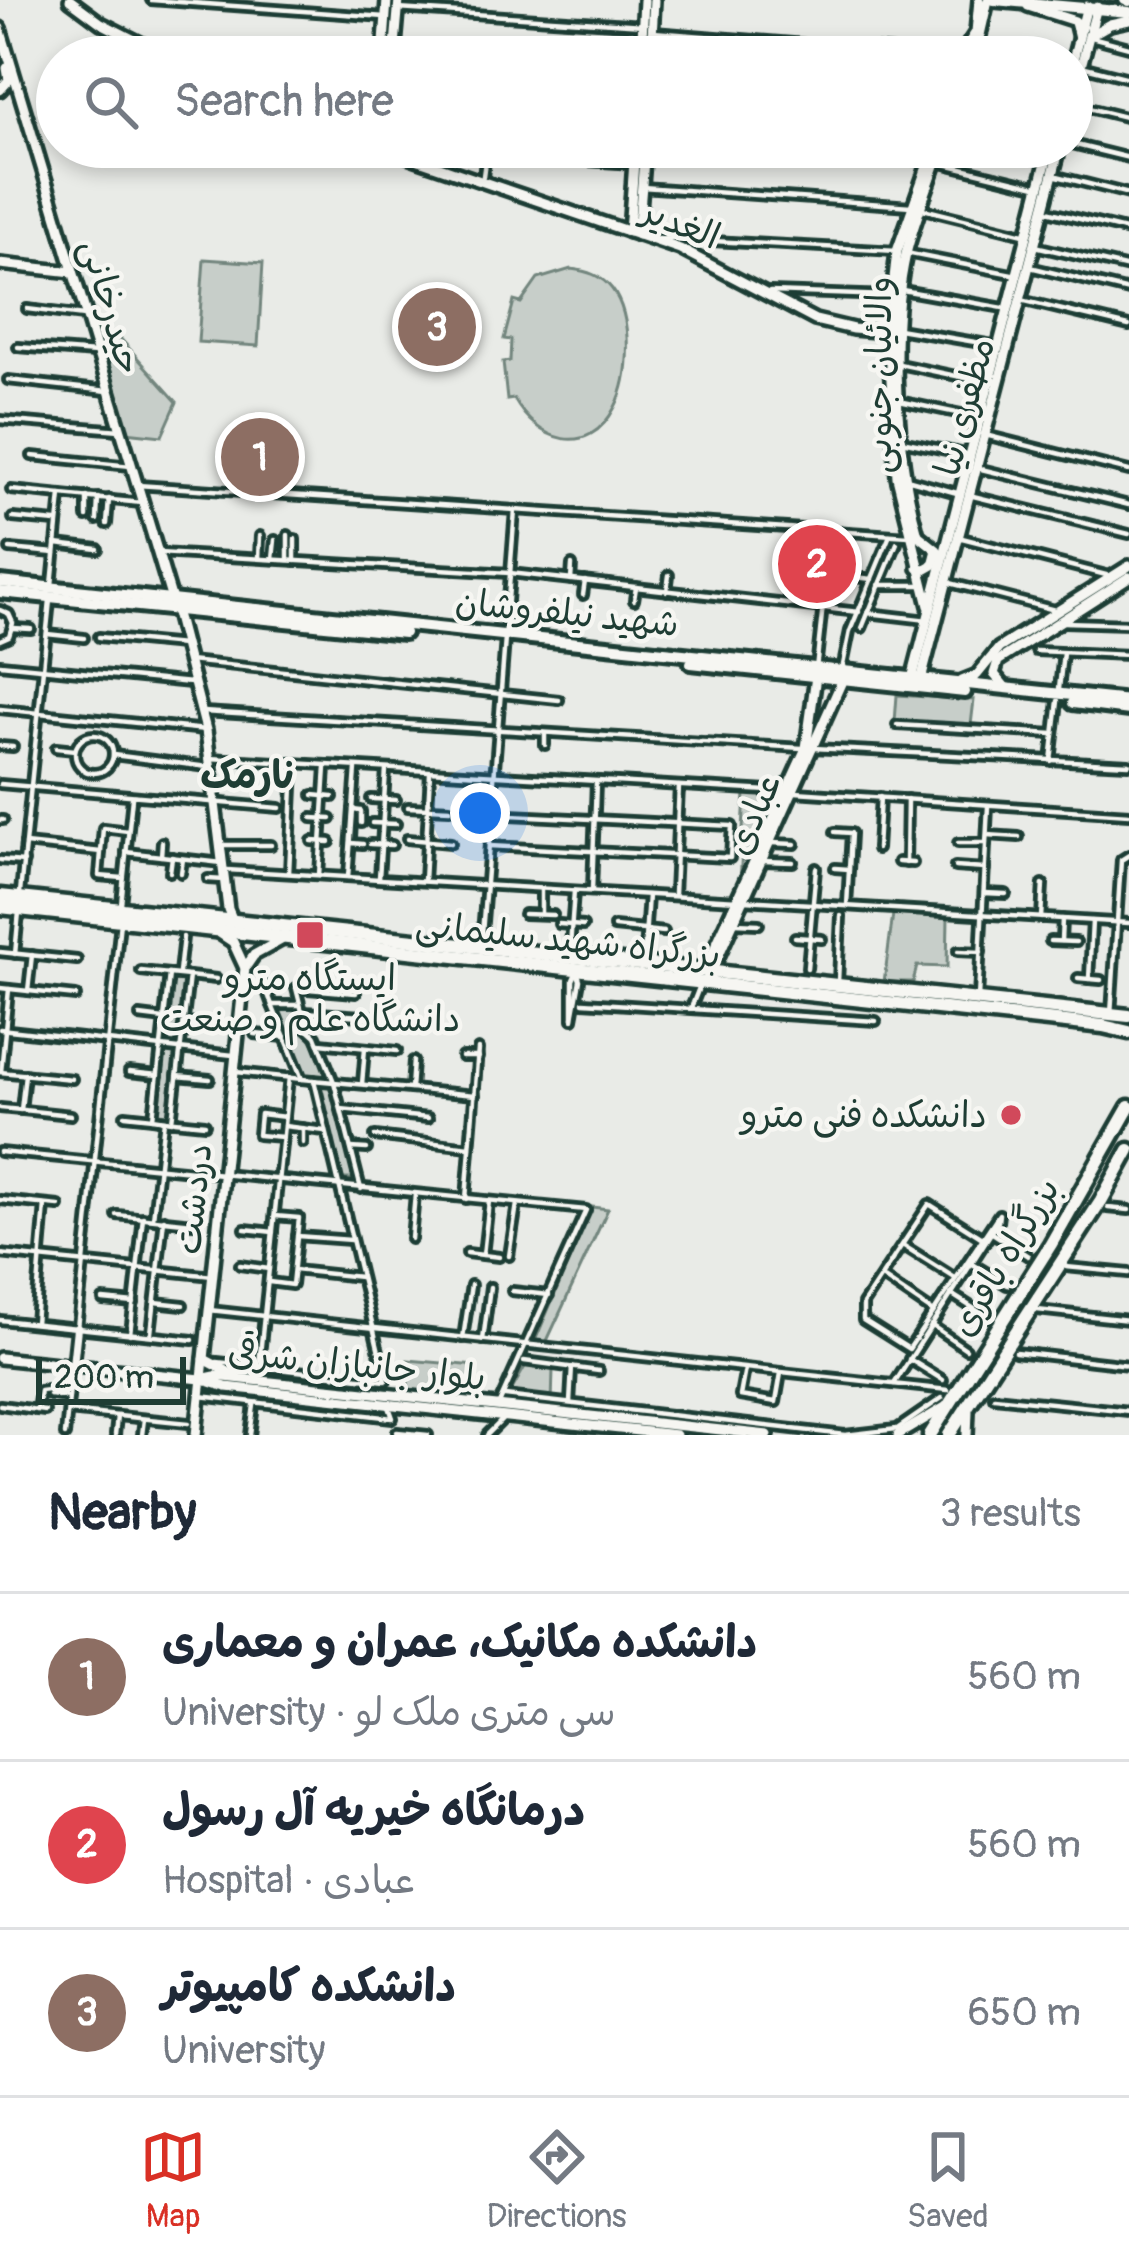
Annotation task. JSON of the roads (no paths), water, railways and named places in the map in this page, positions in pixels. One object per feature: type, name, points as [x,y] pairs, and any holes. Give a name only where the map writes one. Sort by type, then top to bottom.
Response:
[{"type":"highway","name":"بزرگراه شهید سلیمانی","points":[[0,896],[20,904],[120,915],[647,958],[708,969],[1129,1016]]},
{"type":"highway","name":"بزرگراه شهید سلیمانی","points":[[0,908],[20,904]]},
{"type":"highway","name":"بزرگراه شهید سلیمانی","points":[[120,915],[281,940],[1129,1032]]},
{"type":"highway","points":[[647,958],[647,979]]},
{"type":"highway","points":[[621,976],[625,970],[622,959]]},
{"type":"highway","points":[[1056,1235],[1071,1192],[1129,1093]]},
{"type":"highway","name":"بزرگراه باقری","points":[[930,1435],[948,1396],[1056,1235],[1129,1107]]},
{"type":"highway","name":"بزرگراه باقری","points":[[949,1435],[1105,1204],[1129,1150]]},
{"type":"highway","points":[[1094,1166],[1102,1178],[1116,1177]]},
{"type":"highway","points":[[1081,1189],[1097,1191],[1105,1204]]},
{"type":"main road","points":[[70,0],[127,36]]},
{"type":"main road","points":[[385,36],[387,0]]},
{"type":"main road","points":[[644,0],[649,36]]},
{"type":"main road","points":[[646,36],[654,0]]},
{"type":"main road","points":[[974,36],[979,0]]},
{"type":"main road","points":[[979,36],[991,0],[1093,3],[1129,15]]},
{"type":"main road","points":[[1128,1],[1121,6],[1129,15]]},
{"type":"main road","points":[[1018,2],[1075,21],[1083,36]]},
{"type":"main road","points":[[1084,36],[1093,3]]},
{"type":"main road","points":[[396,36],[398,4]]},
{"type":"main road","points":[[1086,36],[1129,15]]},
{"type":"main road","name":"حیدرخانی","points":[[0,28],[36,150]]},
{"type":"main road","points":[[0,45],[9,74],[0,90],[23,107]]},
{"type":"main road","name":"حیدرخانی","points":[[41,168],[203,712],[233,922]]},
{"type":"main road","name":"الغدیر","points":[[444,168],[638,234],[716,266],[815,320],[853,329],[892,329]]},
{"type":"main road","points":[[634,168],[638,234]]},
{"type":"main road","points":[[638,234],[644,168]]},
{"type":"main road","name":"والائیان جنوبی","points":[[929,616],[901,478],[892,329],[902,252],[931,168]]},
{"type":"main road","name":"مظفری نیا","points":[[916,683],[917,661],[928,637],[929,616],[966,494],[999,346],[1009,309],[1017,298],[1018,274],[1045,168]]},
{"type":"main road","name":"مظفری نیا","points":[[966,494],[986,435],[1017,298],[1030,267],[1055,168]]},
{"type":"main road","points":[[0,264],[73,272]]},
{"type":"main road","name":"والائیان جنوبی","points":[[892,329],[899,364],[901,478]]},
{"type":"main road","points":[[913,535],[954,537]]},
{"type":"main road","points":[[913,535],[930,541],[937,550],[923,585]]},
{"type":"main road","name":"مظفری نیا","points":[[916,683],[947,582],[954,537]]},
{"type":"main road","points":[[918,568],[933,565]]},
{"type":"main road","points":[[1062,616],[1129,566]]},
{"type":"main road","points":[[1010,690],[995,678],[995,665],[1003,657],[1032,634],[1129,577]]},
{"type":"main road","name":"شهید نیلفروشان","points":[[0,582],[51,592],[1129,706]]},
{"type":"main road","points":[[0,595],[51,592]]},
{"type":"main road","name":"شهید نیلفروشان","points":[[174,605],[816,672]]},
{"type":"main road","points":[[183,640],[197,611]]},
{"type":"main road","points":[[939,682],[977,675],[999,648],[1032,634]]},
{"type":"main road","points":[[890,676],[917,661]]},
{"type":"main road","name":"عبادی","points":[[810,748],[816,672]]},
{"type":"main road","name":"شهید نیلفروشان","points":[[842,675],[890,676],[1058,698]]},
{"type":"main road","name":"عبادی","points":[[708,969],[842,675]]},
{"type":"main road","name":"عبادی","points":[[708,969],[735,923],[791,792]]},
{"type":"main road","points":[[218,932],[233,942],[245,968],[266,945],[281,940]]},
{"type":"main road","name":"دردشت","points":[[196,1435],[245,968]]},
{"type":"main road","points":[[0,1358],[201,1379]]},
{"type":"main road","points":[[204,1359],[241,1379]]},
{"type":"main road","name":"بلوار جانبازان شرقی","points":[[201,1379],[500,1401],[768,1435]]},
{"type":"main road","name":"بلوار جانبازان شرقی","points":[[201,1379],[226,1387],[676,1435]]},
{"type":"main road","points":[[898,1435],[931,1418],[948,1396]]},
{"type":"main road","points":[[967,1435],[966,1420],[974,1396]]},
{"type":"street","points":[[151,0],[386,16]]},
{"type":"street","points":[[398,4],[724,36]]},
{"type":"street","points":[[1093,39],[1129,46]]},
{"type":"street","points":[[1093,68],[1129,78]]},
{"type":"street","points":[[1093,108],[1129,118]]},
{"type":"street","points":[[1093,149],[1129,158]]},
{"type":"street","points":[[484,176],[485,168]]},
{"type":"street","points":[[959,168],[1040,187]]},
{"type":"street","points":[[1053,175],[1129,194]]},
{"type":"street","points":[[643,187],[916,207],[1028,235]]},
{"type":"street","points":[[1044,210],[1129,231]]},
{"type":"street","points":[[638,234],[902,252],[1018,274]]},
{"type":"street","points":[[1035,246],[1129,268]]},
{"type":"street","points":[[1030,267],[1129,291]]},
{"type":"street","points":[[765,291],[896,293],[1009,309]]},
{"type":"street","points":[[1017,298],[1129,326]]},
{"type":"street","points":[[27,309],[85,316]]},
{"type":"street","points":[[892,329],[999,346]]},
{"type":"street","points":[[18,347],[96,353]]},
{"type":"street","points":[[899,364],[990,383]]},
{"type":"street","points":[[8,380],[108,391]]},
{"type":"street","points":[[899,401],[981,418]]},
{"type":"street","points":[[0,420],[120,430]]},
{"type":"street","points":[[986,435],[1129,471]]},
{"type":"street","points":[[901,440],[972,455]]},
{"type":"street","points":[[32,456],[131,466]]},
{"type":"street","points":[[977,468],[1129,505]]},
{"type":"street","points":[[901,478],[1129,534]]},
{"type":"street","points":[[137,485],[913,535]]},
{"type":"street","points":[[11,490],[142,503]]},
{"type":"street","points":[[15,954],[61,495]]},
{"type":"street","points":[[87,497],[87,517]]},
{"type":"street","points":[[97,520],[98,498]]},
{"type":"street","points":[[107,524],[109,500]]},
{"type":"street","points":[[481,947],[515,510]]},
{"type":"street","points":[[14,518],[58,522]]},
{"type":"street","name":"عبادی","points":[[816,672],[831,531]]},
{"type":"street","points":[[842,675],[850,631],[890,535]]},
{"type":"street","points":[[259,558],[260,536]]},
{"type":"street","points":[[291,561],[292,537]]},
{"type":"street","points":[[954,537],[1113,577]]},
{"type":"street","points":[[274,559],[275,541]]},
{"type":"street","points":[[862,628],[897,543]]},
{"type":"street","points":[[10,550],[98,550]]},
{"type":"street","points":[[158,553],[511,573],[859,612]]},
{"type":"street","points":[[571,580],[572,565]]},
{"type":"street","points":[[838,574],[872,579]]},
{"type":"street","points":[[668,590],[669,575]]},
{"type":"street","points":[[583,595],[585,581]]},
{"type":"street","points":[[947,582],[1062,616],[1129,625]]},
{"type":"street","points":[[879,585],[923,585]]},
{"type":"street","points":[[634,600],[636,587]]},
{"type":"street","points":[[0,610],[12,618],[13,628],[0,640]]},
{"type":"street","points":[[868,613],[929,616]]},
{"type":"street","points":[[13,628],[31,629]]},
{"type":"street","points":[[47,634],[84,638]]},
{"type":"street","points":[[99,637],[183,640]]},
{"type":"street","points":[[699,657],[701,639]]},
{"type":"street","points":[[1036,651],[1129,655]]},
{"type":"street","points":[[1051,763],[1064,653]]},
{"type":"street","points":[[189,662],[560,700]]},
{"type":"street","points":[[0,664],[195,683]]},
{"type":"street","points":[[0,710],[206,730]]},
{"type":"street","points":[[203,712],[1129,764]]},
{"type":"street","points":[[98,736],[99,720]]},
{"type":"street","points":[[897,725],[1054,734]]},
{"type":"street","points":[[545,733],[545,745]]},
{"type":"street","points":[[98,736],[110,745],[113,755],[104,770],[92,773],[77,763],[75,750],[86,737],[98,736]]},
{"type":"street","points":[[719,754],[720,743]]},
{"type":"street","points":[[0,746],[13,747]]},
{"type":"street","points":[[56,748],[75,750]]},
{"type":"street","points":[[113,755],[1129,814]]},
{"type":"street","points":[[289,874],[294,765]]},
{"type":"street","points":[[319,875],[326,767]]},
{"type":"street","points":[[348,877],[356,769]]},
{"type":"street","points":[[379,879],[386,770]]},
{"type":"street","points":[[424,881],[430,772]]},
{"type":"street","points":[[90,794],[92,773]]},
{"type":"street","points":[[592,892],[596,782]]},
{"type":"street","points":[[0,784],[280,808]]},
{"type":"street","points":[[674,896],[679,786]]},
{"type":"street","points":[[313,795],[333,796]]},
{"type":"street","points":[[877,849],[880,797]]},
{"type":"street","points":[[65,1435],[132,798]]},
{"type":"street","points":[[371,799],[396,800]]},
{"type":"street","points":[[906,862],[908,799]]},
{"type":"street","points":[[978,998],[988,804]]},
{"type":"street","points":[[408,807],[450,809]]},
{"type":"street","points":[[341,809],[361,811],[361,824]]},
{"type":"street","points":[[489,846],[730,858],[732,826],[492,814]]},
{"type":"street","points":[[289,821],[300,818]]},
{"type":"street","points":[[312,818],[331,819]]},
{"type":"street","points":[[372,823],[396,824]]},
{"type":"street","points":[[123,878],[99,875],[101,852],[104,828],[128,831]]},
{"type":"street","points":[[835,832],[851,832],[847,906]]},
{"type":"street","points":[[958,843],[1019,838]]},
{"type":"street","points":[[407,839],[451,842]]},
{"type":"street","points":[[280,848],[299,841]]},
{"type":"street","points":[[160,856],[162,842]]},
{"type":"street","points":[[311,842],[330,842]]},
{"type":"street","points":[[772,842],[795,844]]},
{"type":"street","points":[[351,843],[392,845]]},
{"type":"street","points":[[26,844],[101,852]]},
{"type":"street","points":[[220,844],[272,845]]},
{"type":"street","points":[[850,849],[860,850]]},
{"type":"street","points":[[126,853],[183,859],[223,871],[1129,923]]},
{"type":"street","points":[[1112,1014],[1121,860],[1128,855]]},
{"type":"street","points":[[170,872],[172,857]]},
{"type":"street","points":[[181,873],[183,859]]},
{"type":"street","points":[[0,860],[24,862]]},
{"type":"street","points":[[763,861],[793,862]]},
{"type":"street","points":[[956,867],[986,869]]},
{"type":"street","points":[[807,968],[816,868]]},
{"type":"street","points":[[835,868],[849,869]]},
{"type":"street","points":[[208,879],[223,871]]},
{"type":"street","points":[[1120,878],[1129,878]]},
{"type":"street","points":[[1041,918],[1043,884]]},
{"type":"street","points":[[541,890],[541,915]]},
{"type":"street","points":[[570,947],[574,891]]},
{"type":"street","points":[[984,893],[1006,894]]},
{"type":"street","points":[[647,895],[647,958]]},
{"type":"street","points":[[524,914],[553,915]]},
{"type":"street","points":[[838,983],[841,916]]},
{"type":"street","points":[[1061,941],[1062,919]]},
{"type":"street","points":[[1089,979],[1092,921]]},
{"type":"street","points":[[735,923],[759,924]]},
{"type":"street","points":[[559,925],[584,926]]},
{"type":"street","points":[[614,927],[664,932]]},
{"type":"street","points":[[179,975],[183,937]]},
{"type":"street","points":[[795,937],[822,939]]},
{"type":"street","points":[[1050,940],[1076,943]]},
{"type":"street","points":[[958,951],[980,952]]},
{"type":"street","points":[[0,952],[77,960]]},
{"type":"street","points":[[28,992],[32,956]]},
{"type":"street","points":[[141,971],[216,979]]},
{"type":"street","points":[[577,971],[577,1012],[573,1019],[573,980],[577,971]]},
{"type":"street","points":[[153,1118],[169,974]]},
{"type":"street","points":[[172,1120],[189,976]]},
{"type":"street","points":[[1078,978],[1101,980]]},
{"type":"street","points":[[691,1008],[700,984]]},
{"type":"street","points":[[265,986],[302,1079]]},
{"type":"street","points":[[0,988],[76,996]]},
{"type":"street","points":[[356,993],[296,988],[306,1028],[320,1043],[334,1082],[362,1189]]},
{"type":"street","points":[[9,989],[1,1072],[72,1079]]},
{"type":"street","points":[[583,1002],[876,1021]]},
{"type":"street","points":[[272,1005],[376,1017]]},
{"type":"street","points":[[140,1016],[164,1019]]},
{"type":"street","points":[[183,1023],[208,1025]]},
{"type":"street","points":[[3,1029],[236,1055]]},
{"type":"street","points":[[255,1034],[285,1037]]},
{"type":"street","points":[[320,1043],[398,1051]]},
{"type":"street","points":[[362,1084],[365,1048]]},
{"type":"street","points":[[463,1057],[478,1053],[466,1199]]},
{"type":"street","points":[[411,1089],[412,1060]]},
{"type":"street","points":[[129,1072],[158,1075]]},
{"type":"street","points":[[234,1072],[475,1095]]},
{"type":"street","points":[[21,1110],[25,1074]]},
{"type":"street","points":[[177,1076],[210,1079]]},
{"type":"street","points":[[259,1366],[289,1077]]},
{"type":"street","points":[[217,1362],[386,1381],[314,1080]]},
{"type":"street","points":[[0,1108],[71,1115]]},
{"type":"street","points":[[341,1109],[428,1118]]},
{"type":"street","points":[[283,1137],[258,1135],[260,1114],[285,1117]]},
{"type":"street","points":[[125,1115],[205,1124]]},
{"type":"street","points":[[153,1218],[164,1120]]},
{"type":"street","points":[[284,1126],[325,1131]]},
{"type":"street","points":[[302,1143],[303,1128]]},
{"type":"street","points":[[375,1136],[470,1147]]},
{"type":"street","points":[[351,1148],[367,1149]]},
{"type":"street","points":[[0,1152],[586,1210],[500,1401],[569,1403],[850,1435],[897,1429],[948,1396]]},
{"type":"street","points":[[411,1239],[415,1194]]},
{"type":"street","points":[[0,1200],[59,1206]]},
{"type":"street","points":[[483,1255],[489,1201]]},
{"type":"street","points":[[35,1323],[45,1204]]},
{"type":"street","points":[[508,1256],[517,1204]]},
{"type":"street","points":[[894,1384],[931,1325],[936,1313],[981,1237],[999,1214],[952,1294],[936,1313],[909,1349],[863,1320],[863,1304],[929,1204],[981,1237]]},
{"type":"street","points":[[1105,1204],[1129,1210]]},
{"type":"street","points":[[117,1215],[193,1223]]},
{"type":"street","points":[[268,1282],[292,1285],[299,1219],[275,1216]]},
{"type":"street","points":[[130,1334],[143,1217]]},
{"type":"street","points":[[151,1336],[164,1219]]},
{"type":"street","points":[[245,1229],[273,1232]]},
{"type":"street","points":[[991,1232],[1028,1256]]},
{"type":"street","points":[[297,1236],[351,1240]]},
{"type":"street","points":[[902,1245],[957,1279]]},
{"type":"street","points":[[467,1253],[499,1257]]},
{"type":"street","points":[[0,1254],[212,1276]]},
{"type":"street","points":[[971,1263],[1007,1286]]},
{"type":"street","points":[[240,1264],[269,1269]]},
{"type":"street","points":[[1066,1267],[1129,1273]]},
{"type":"street","points":[[293,1270],[360,1276]]},
{"type":"street","points":[[881,1277],[936,1313]]},
{"type":"street","points":[[464,1338],[471,1285]]},
{"type":"street","points":[[483,1340],[490,1287]]},
{"type":"street","points":[[512,1291],[549,1295]]},
{"type":"street","points":[[952,1294],[987,1317]]},
{"type":"street","points":[[103,1300],[134,1303]]},
{"type":"street","points":[[155,1302],[183,1306]]},
{"type":"street","points":[[209,1310],[894,1384],[948,1396]]},
{"type":"street","points":[[1037,1310],[1129,1320]]},
{"type":"street","points":[[0,1319],[193,1340]]},
{"type":"street","points":[[931,1325],[965,1349]]},
{"type":"street","points":[[1015,1352],[1129,1365]]},
{"type":"street","points":[[909,1359],[943,1380]]},
{"type":"street","points":[[524,1360],[599,1371]]},
{"type":"street","points":[[569,1403],[572,1367]]},
{"type":"street","points":[[745,1369],[740,1396],[776,1402],[781,1372]]},
{"type":"street","points":[[0,1406],[41,1410],[40,1390],[69,1397]]},
{"type":"street","points":[[200,1396],[393,1418]]},
{"type":"street","points":[[994,1397],[1129,1411]]},
{"type":"street","points":[[250,1435],[254,1402]]},
{"type":"street","points":[[388,1404],[398,1433],[428,1435]]},
{"type":"street","points":[[68,1411],[189,1423]]},
{"type":"street","points":[[479,1413],[488,1435]]},
{"type":"street","points":[[116,1435],[117,1416]]},
{"type":"street","points":[[488,1435],[506,1416]]},
{"type":"street","points":[[142,1435],[144,1419]]},
{"type":"place","name":"دانشکده کامپیوتر","points":[[437,327]]},
{"type":"place","name":"دانشکده مکانیک، عمران و معماری","points":[[260,457]]},
{"type":"place","name":"درمانگاه خیریه آل رسول","points":[[817,564]]},
{"type":"place","name":"ایستگاه مترو دانشگاه علم و صنعت","points":[[310,935]]},
{"type":"place","name":"دانشکده فنی مترو","points":[[1011,1115]]},
{"type":"district","name":"نارمک","points":[[249,775]]}]
